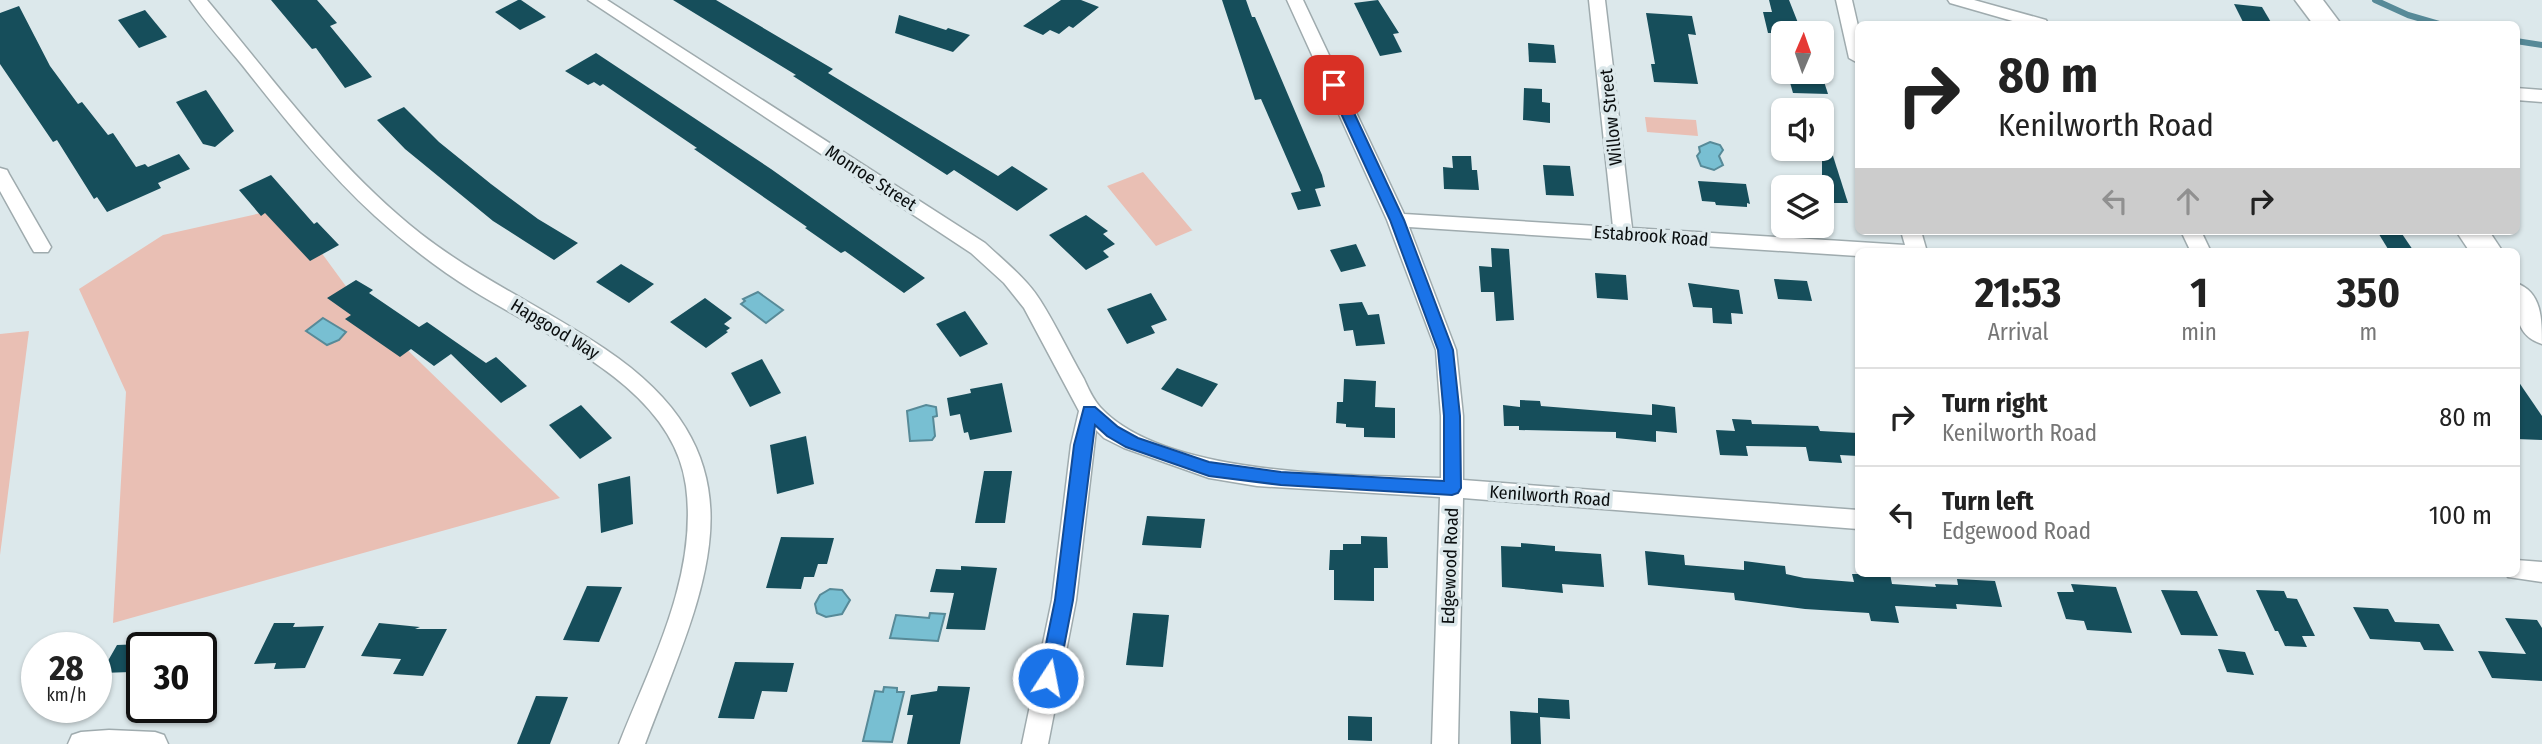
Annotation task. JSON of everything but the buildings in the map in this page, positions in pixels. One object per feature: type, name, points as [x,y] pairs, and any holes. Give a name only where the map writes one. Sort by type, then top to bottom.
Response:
[{"type":"main road","points":[[2309,0],[2325,21]]},
{"type":"main road","points":[[2520,301],[2542,331]]},
{"type":"street","name":"Hapgood Way","points":[[198,0],[350,182],[412,236],[482,288],[542,320],[622,370],[672,420],[690,456],[699,495],[695,567],[632,744]]},
{"type":"street","name":"Monroe Street","points":[[596,0],[978,248],[1011,278],[1032,303],[1090,411]]},
{"type":"street","name":"Edgewood Road","points":[[1294,0],[1397,220],[1446,350],[1452,416],[1452,488],[1445,744]]},
{"type":"street","name":"Willow Street","points":[[1597,0],[1623,234]]},
{"type":"street","points":[[1844,0],[1855,46]]},
{"type":"street","points":[[1956,0],[2030,21]]},
{"type":"street","points":[[2520,94],[2542,96]]},
{"type":"street","points":[[0,174],[41,247]]},
{"type":"street","name":"Estabrook Road","points":[[1397,220],[1855,249]]},
{"type":"street","name":"Kenilworth Road","points":[[1090,411],[1112,432],[1132,442],[1209,469],[1294,480],[1452,488],[1855,520]]},
{"type":"street","points":[[1035,744],[1064,600],[1082,445],[1090,411]]},
{"type":"street","points":[[2520,570],[2542,572]]},
{"type":"street","points":[[80,744],[155,744]]},
{"type":"shaded area","points":[[1645,117],[1696,120],[1698,136],[1647,132]]},
{"type":"shaded area","points":[[1143,172],[1193,230],[1156,246],[1107,186]]},
{"type":"shaded area","points":[[288,207],[356,300],[560,498],[113,623],[126,392],[79,289],[163,235]]},
{"type":"shaded area","points":[[29,331],[0,555],[0,334]]},
{"type":"water","points":[[1710,142],[1720,145],[1723,150],[1719,156],[1723,165],[1714,170],[1701,166],[1697,156],[1699,147]]},
{"type":"water","points":[[758,292],[783,310],[766,323],[741,304],[745,301],[743,299]]},
{"type":"water","points":[[323,318],[346,332],[339,340],[327,345],[306,331]]},
{"type":"water","points":[[926,405],[936,407],[937,416],[933,417],[935,436],[932,440],[910,441],[907,411]]},
{"type":"water","points":[[830,589],[842,590],[850,600],[842,614],[826,617],[817,613],[815,604],[820,595]]},
{"type":"water","points":[[930,613],[945,614],[938,641],[890,638],[896,615],[929,618]]},
{"type":"water","points":[[884,687],[897,688],[897,692],[904,692],[892,742],[863,741],[875,691],[883,692]]},
{"type":"waterway","points":[[2375,0],[2429,21]]},
{"type":"waterway","points":[[2520,42],[2542,45]]},
{"type":"route","points":[[1048,678],[1064,600],[1082,445],[1090,411],[1112,432],[1132,442],[1209,469],[1257,477],[1452,488],[1452,416],[1446,350],[1397,220],[1334,85]]}]
